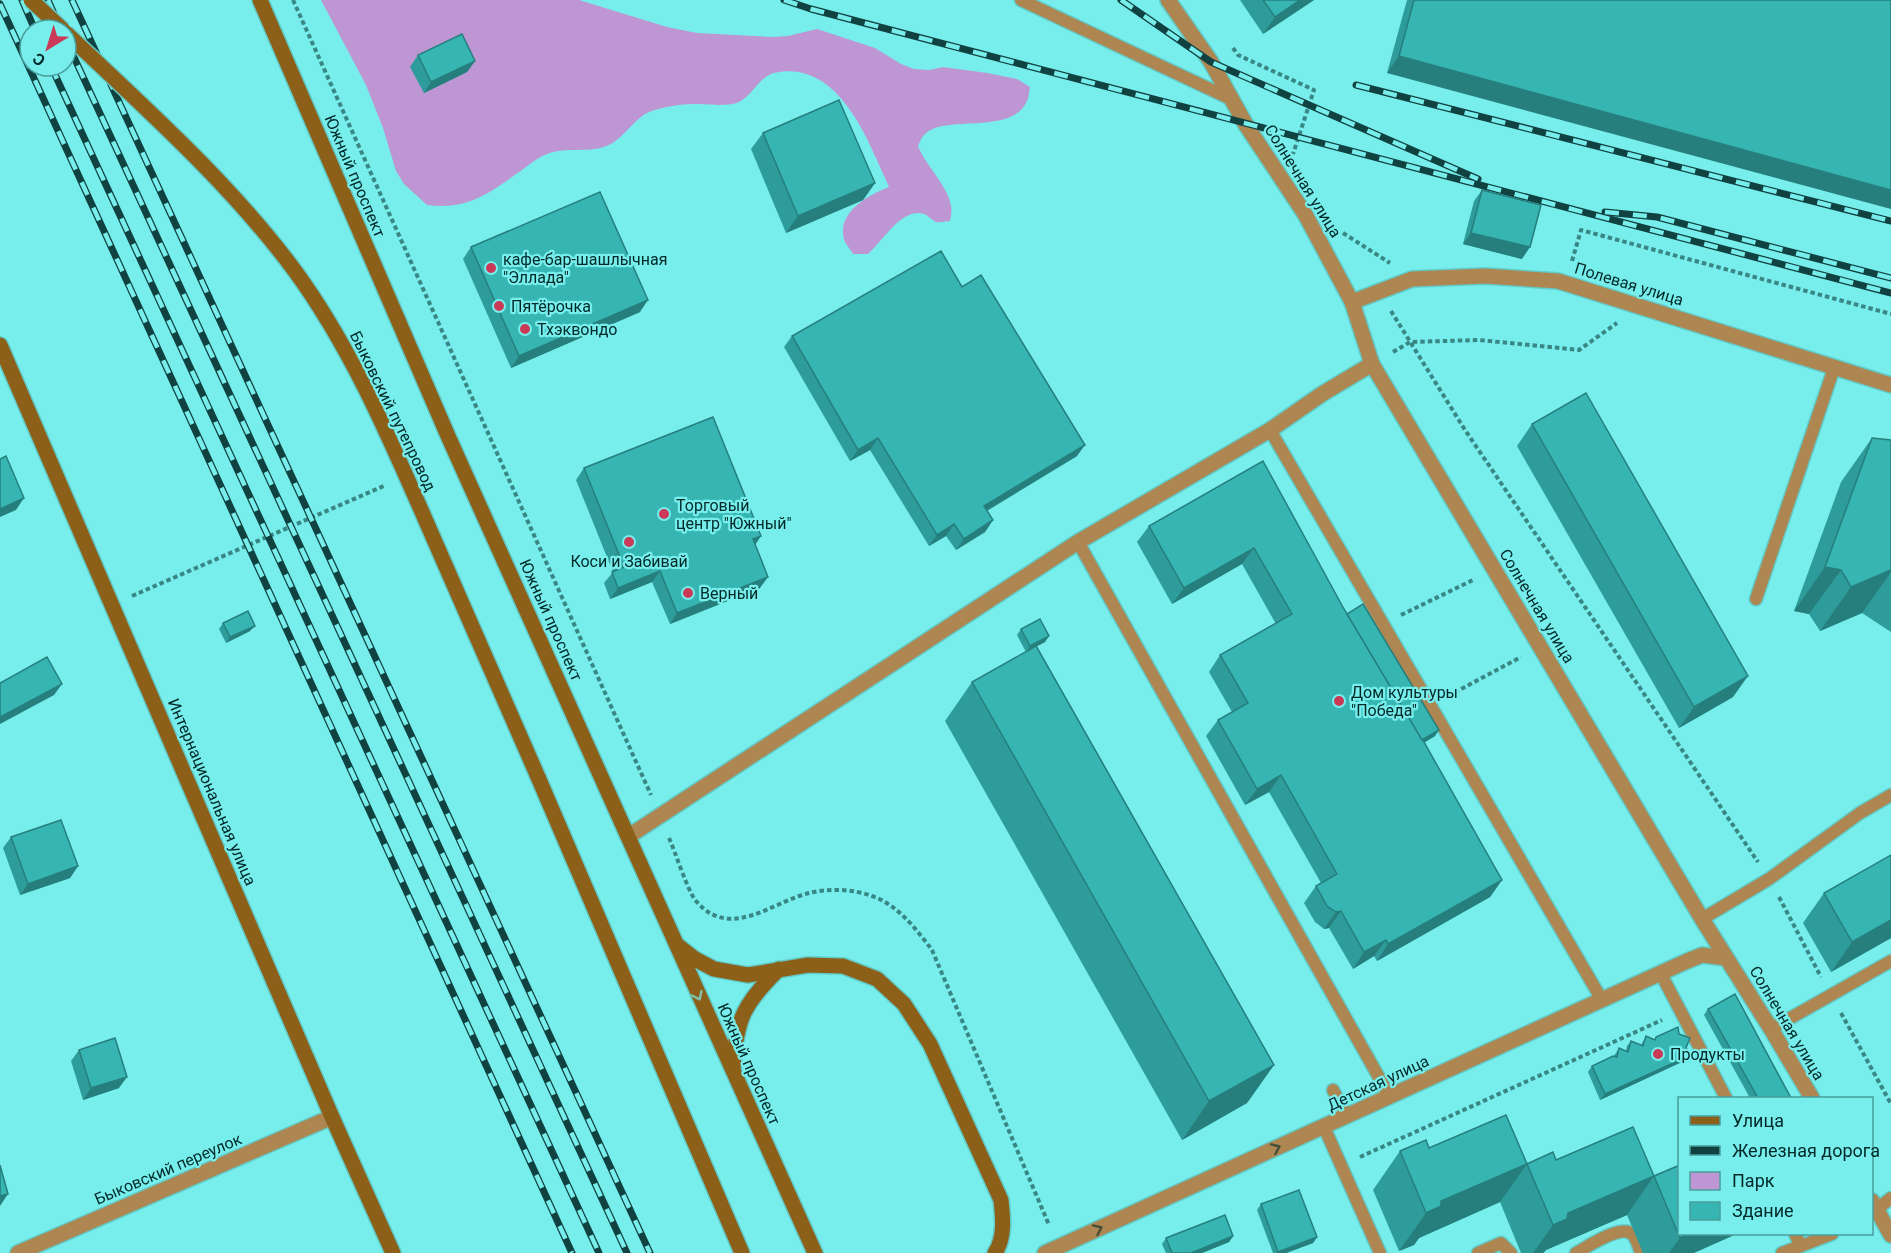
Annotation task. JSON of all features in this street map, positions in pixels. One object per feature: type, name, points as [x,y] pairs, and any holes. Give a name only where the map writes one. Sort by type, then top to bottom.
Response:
[{"type":"main road","name":"Быковский путепровод","points":[[31,0],[50,18]]},
{"type":"main road","name":"Южный проспект","points":[[260,0],[448,436],[815,1253]]},
{"type":"main road","name":"Быковский путепровод","points":[[78,45],[193,153],[255,220],[296,273],[333,330],[394,449],[538,777],[742,1253]]},
{"type":"main road","name":"Интернациональная улица","points":[[0,345],[332,1117],[393,1253]]},
{"type":"main road","points":[[674,943],[695,959],[714,969],[748,975],[808,965],[843,966],[877,979],[904,1004],[930,1044],[1001,1200],[1003,1222],[999,1247],[995,1253]]},
{"type":"main road","points":[[733,1072],[735,1040],[741,1016],[756,991],[779,969]]},
{"type":"street","name":"Солнечная улица","points":[[1168,0],[1211,62],[1246,125],[1305,214],[1352,302],[1372,364],[1702,919],[1811,1097]]},
{"type":"street","name":"Полевая улица","points":[[1352,302],[1412,279],[1485,276],[1558,281],[1891,385]]},
{"type":"street","points":[[629,836],[1078,542],[1270,430],[1322,394],[1372,364]]},
{"type":"street","name":"Детская улица","points":[[1052,1250],[1702,955],[1726,958]]},
{"type":"street","name":"Быковский переулок","points":[[18,1253],[332,1117]]},
{"type":"street","points":[[1873,1208],[1891,1235]]},
{"type":"lane","points":[[1021,0],[1233,100]]},
{"type":"lane","points":[[1756,599],[1834,368]]},
{"type":"lane","points":[[1270,430],[1602,1000]]},
{"type":"lane","points":[[1078,542],[1390,1097]]},
{"type":"lane","points":[[1702,919],[1769,879],[1860,813],[1891,795]]},
{"type":"lane","points":[[1771,1029],[1891,961]]},
{"type":"lane","points":[[1661,974],[1725,1097]]},
{"type":"lane","points":[[1333,1090],[1347,1117]]},
{"type":"lane","points":[[1324,1127],[1380,1253]]},
{"type":"lane","points":[[1873,1208],[1891,1198]]},
{"type":"lane","points":[[1576,1253],[1617,1231],[1627,1231],[1634,1236],[1641,1253]]},
{"type":"lane","points":[[1796,1235],[1802,1246]]},
{"type":"lane","points":[[1782,1253],[1827,1235]]},
{"type":"lane","points":[[1478,1253],[1501,1243],[1511,1253]]},
{"type":"path","points":[[293,0],[660,815],[694,900],[709,912],[727,919],[753,916],[809,893],[843,890],[874,896],[906,918],[932,950],[1052,1250]]},
{"type":"path","points":[[1231,46],[1238,55],[1314,90],[1292,158]]},
{"type":"path","points":[[1338,229],[1398,268]]},
{"type":"path","points":[[1558,281],[1570,270],[1581,230],[1891,314]]},
{"type":"path","points":[[1379,291],[1465,430],[1769,879],[1891,1104]]},
{"type":"path","points":[[1410,342],[1479,340],[1579,350],[1624,318]]},
{"type":"path","points":[[112,605],[394,481]]},
{"type":"path","points":[[1383,624],[1473,580]]},
{"type":"path","points":[[1431,705],[1522,657]]},
{"type":"path","points":[[1359,1158],[1681,1012]]},
{"type":"green space","points":[[321,0],[579,0],[667,27],[697,33],[773,37],[817,29],[875,48],[914,69],[929,70],[943,67],[1017,79],[1030,87],[1029,96],[1019,112],[1008,118],[994,122],[948,125],[935,128],[924,135],[918,146],[949,198],[950,221],[936,222],[924,214],[908,215],[893,226],[868,254],[853,254],[845,242],[844,223],[855,207],[889,187],[869,142],[850,110],[825,84],[810,75],[793,72],[769,75],[744,99],[735,104],[683,105],[649,112],[639,118],[611,144],[595,149],[553,152],[539,158],[478,198],[455,205],[427,205],[404,184],[396,171],[383,128],[366,85]]},
{"type":"building","points":[[1263,0],[1300,0],[1275,17]]},
{"type":"building","points":[[1414,0],[1891,0],[1891,190],[1399,56]]},
{"type":"building","points":[[462,34],[475,61],[431,82],[418,55]]},
{"type":"building","points":[[839,100],[875,183],[798,216],[763,133]]},
{"type":"building","points":[[1482,190],[1541,205],[1530,247],[1471,233]]},
{"type":"building","points":[[600,192],[648,300],[519,356],[471,247]]},
{"type":"building","points":[[941,251],[962,287],[981,275],[1085,445],[984,506],[993,520],[964,539],[954,524],[937,535],[878,438],[858,450],[792,336]]},
{"type":"building","points":[[1586,393],[1748,676],[1694,707],[1532,424]]},
{"type":"building","name":"Торговый центр \"Южный\"","points":[[713,417],[761,536],[753,539],[768,577],[677,613],[660,571],[618,588],[612,572],[624,567],[584,468]]},
{"type":"building","points":[[1872,438],[1891,440],[1891,570],[1851,587],[1841,570],[1825,567]]},
{"type":"building","points":[[6,456],[24,498],[0,509],[0,459]]},
{"type":"building","points":[[1263,461],[1344,609],[1420,735],[1502,880],[1388,944],[1386,940],[1364,952],[1341,911],[1336,912],[1327,906],[1316,886],[1337,874],[1281,775],[1257,789],[1218,720],[1248,703],[1220,655],[1292,614],[1254,548],[1184,588],[1149,526]]},
{"type":"building","points":[[1363,604],[1439,730],[1422,740],[1347,614]]},
{"type":"building","points":[[248,611],[255,626],[230,637],[223,623]]},
{"type":"building","points":[[1040,619],[1049,636],[1030,646],[1021,629]]},
{"type":"building","points":[[1036,646],[1274,1065],[1209,1101],[972,682]]},
{"type":"building","points":[[47,657],[62,684],[0,717],[0,683]]},
{"type":"building","points":[[61,820],[78,866],[28,884],[11,837]]},
{"type":"building","points":[[1891,855],[1891,920],[1852,942],[1824,893]]},
{"type":"building","points":[[1735,994],[1790,1097],[1757,1097],[1708,1009]]},
{"type":"building","points":[[1678,1027],[1679,1034],[1690,1038],[1686,1048],[1691,1055],[1605,1094],[1592,1066],[1613,1056],[1617,1057],[1619,1048],[1628,1052],[1631,1041],[1643,1046],[1646,1036],[1655,1040],[1656,1037]]},
{"type":"building","points":[[115,1038],[127,1077],[91,1088],[79,1050]]},
{"type":"building","points":[[1506,1115],[1527,1164],[1441,1201],[1441,1206],[1426,1213],[1400,1151],[1426,1140],[1429,1148]]},
{"type":"building","points":[[1633,1127],[1654,1176],[1568,1213],[1567,1219],[1553,1225],[1527,1164],[1553,1152],[1556,1160]]},
{"type":"building","points":[[0,1165],[8,1194],[0,1196]]},
{"type":"building","points":[[1678,1166],[1678,1233],[1654,1176]]},
{"type":"building","points":[[1299,1190],[1317,1237],[1278,1252],[1261,1204]]},
{"type":"building","points":[[1225,1215],[1233,1236],[1191,1253],[1172,1253],[1166,1238]]},
{"type":"railway","points":[[22,0],[30,18]]},
{"type":"railway","points":[[48,0],[56,18]]},
{"type":"railway","points":[[72,0],[650,1253]]},
{"type":"railway","points":[[784,0],[1891,293]]},
{"type":"railway","points":[[1121,0],[1211,62],[1478,179]]},
{"type":"railway","points":[[0,4],[572,1253]]},
{"type":"railway","points":[[78,66],[627,1253]]},
{"type":"railway","points":[[57,78],[599,1253]]},
{"type":"railway","points":[[1356,85],[1891,221]]},
{"type":"railway","points":[[1605,212],[1657,217],[1891,278]]},
{"type":"place","name":"кафе-бар-шашлычная \"Эллада\"","points":[[491,268]]},
{"type":"place","name":"Пятёрочка","points":[[499,306]]},
{"type":"place","name":"Тхэквондо","points":[[525,329]]},
{"type":"place","name":"Торговый центр \"Южный\"","points":[[664,514]]},
{"type":"place","name":"Коси и Забивай","points":[[629,542]]},
{"type":"place","name":"Верный","points":[[688,593]]},
{"type":"place","name":"Дом культуры \"Победа\"","points":[[1339,701]]},
{"type":"place","name":"Продукты","points":[[1658,1054]]}]
